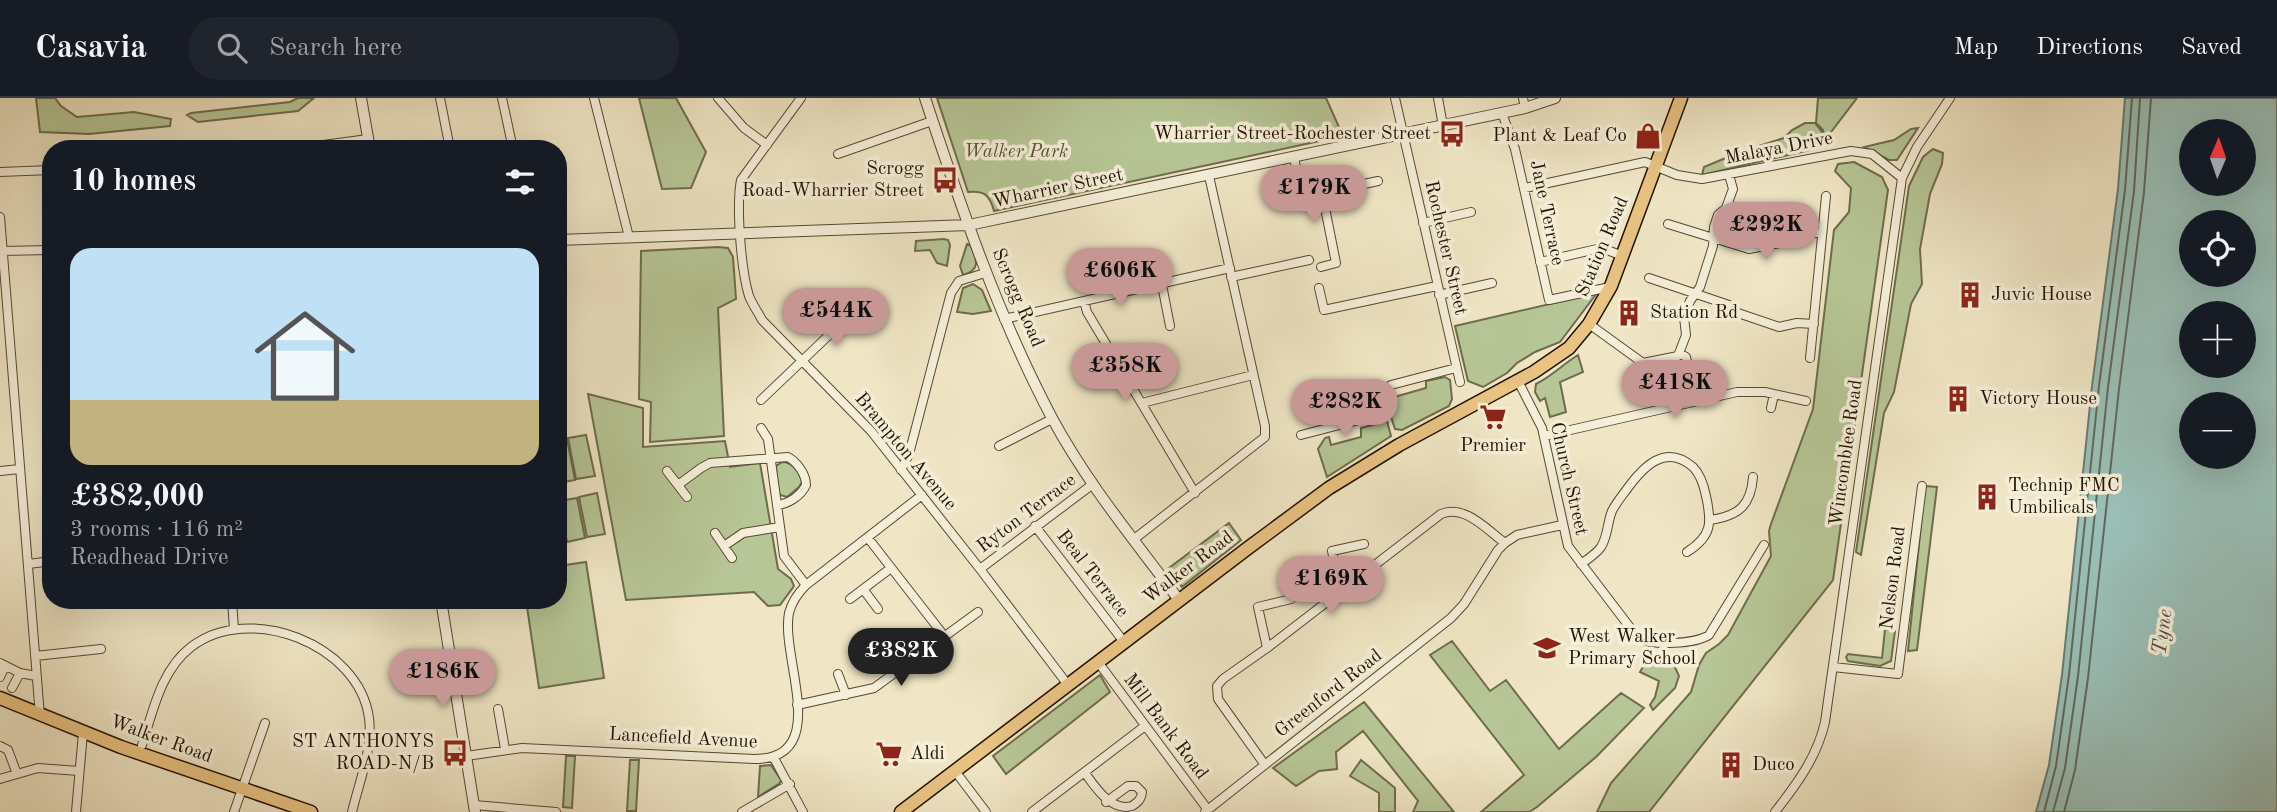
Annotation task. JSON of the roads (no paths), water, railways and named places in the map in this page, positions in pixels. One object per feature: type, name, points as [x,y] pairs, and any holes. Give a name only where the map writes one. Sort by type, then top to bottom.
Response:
[{"type":"main road","name":"Station Road","points":[[1518,381],[1561,354],[1589,324],[1611,286],[1681,98]]},
{"type":"main road","name":"Walker Road","points":[[901,812],[1286,519],[1349,475],[1455,413],[1518,381]]},
{"type":"main road","name":"Walker Road","points":[[0,698],[83,733],[311,812]]},
{"type":"street","points":[[361,98],[368,140]]},
{"type":"street","points":[[440,98],[448,140]]},
{"type":"street","points":[[502,98],[511,140]]},
{"type":"street","points":[[594,98],[629,237]]},
{"type":"street","points":[[718,98],[744,128],[767,145]]},
{"type":"street","name":"Brampton Avenue","points":[[801,98],[741,180],[738,195],[744,276],[750,299],[762,320],[863,423],[980,569],[1068,685]]},
{"type":"street","name":"Scrogg Road","points":[[925,98],[985,273],[1052,419],[1093,484],[1179,600]]},
{"type":"street","name":"Rochester Street","points":[[1395,98],[1460,382]]},
{"type":"street","points":[[1438,98],[1443,126]]},
{"type":"street","name":"Wharrier Street","points":[[567,240],[969,225],[1402,135],[1502,113],[1524,103],[1555,98]]},
{"type":"street","name":"Wincomblee Road","points":[[1775,812],[1808,766],[1819,745],[1825,722],[1902,178],[1917,147],[1950,98]]},
{"type":"street","name":"Jane Terrace","points":[[1502,113],[1516,149],[1549,300],[1611,286]]},
{"type":"street","points":[[838,155],[932,121]]},
{"type":"street","name":"Malaya Drive","points":[[1525,188],[1640,162],[1651,163],[1677,175],[1695,179],[1730,175],[1858,150],[1880,159],[1902,178]]},
{"type":"street","points":[[1294,158],[1303,197],[1378,181]]},
{"type":"street","points":[[0,172],[42,170]]},
{"type":"street","points":[[1679,354],[1686,335],[1684,317],[1704,276],[1718,215],[1726,208],[1733,189],[1730,175]]},
{"type":"street","points":[[1133,540],[1265,436],[1265,426],[1209,176]]},
{"type":"street","points":[[1321,267],[1336,263],[1322,193]]},
{"type":"street","points":[[1810,358],[1826,195]]},
{"type":"street","points":[[1423,223],[1471,212]]},
{"type":"street","points":[[0,217],[40,716]]},
{"type":"street","points":[[1668,225],[1755,249],[1795,240],[1803,233],[1821,233]]},
{"type":"street","points":[[1541,262],[1597,249],[1623,256]]},
{"type":"street","points":[[1,251],[42,250]]},
{"type":"street","points":[[1004,319],[1162,285],[1309,261]]},
{"type":"street","points":[[901,470],[909,453],[951,293],[959,281],[985,273]]},
{"type":"street","points":[[1649,278],[1728,305],[1735,312],[1779,327],[1797,323],[1814,324]]},
{"type":"street","points":[[1319,288],[1324,310],[1492,283]]},
{"type":"street","points":[[1162,285],[1170,326]]},
{"type":"street","points":[[1084,301],[1087,312],[1195,493]]},
{"type":"street","points":[[761,400],[851,314]]},
{"type":"street","points":[[1589,324],[1643,363],[1650,400]]},
{"type":"street","points":[[1643,363],[1679,354],[1686,357],[1693,392]]},
{"type":"street","points":[[1301,435],[1366,418],[1372,414],[1387,387],[1456,368]]},
{"type":"street","points":[[1142,403],[1254,375]]},
{"type":"street","name":"Church Street","points":[[1518,381],[1538,418],[1544,436],[1568,546],[1638,638],[1651,643],[1706,637],[1764,545]]},
{"type":"street","points":[[1544,436],[1737,392],[1755,390],[1806,401]]},
{"type":"street","points":[[1771,408],[1774,394]]},
{"type":"street","points":[[999,446],[1052,419]]},
{"type":"street","points":[[761,428],[768,439],[786,560],[806,585]]},
{"type":"street","points":[[678,485],[705,465],[791,458],[806,478],[806,485],[802,492],[787,503],[776,505]]},
{"type":"street","points":[[1581,564],[1599,550],[1614,508],[1647,465],[1661,458],[1676,459],[1690,465],[1700,477],[1710,520],[1702,541],[1687,552]]},
{"type":"street","points":[[1634,464],[1642,471]]},
{"type":"street","points":[[0,471],[20,469]]},
{"type":"street","points":[[667,471],[687,497]]},
{"type":"street","points":[[1710,520],[1733,514],[1745,506],[1751,493],[1753,477]]},
{"type":"street","name":"Ryton Terrace","points":[[980,569],[1093,484]]},
{"type":"street","name":"Nelson Road","points":[[1833,667],[1898,674],[1922,486]]},
{"type":"street","name":"Lancefield Avenue","points":[[466,756],[505,749],[531,748],[774,758],[786,751],[796,736],[798,722],[788,619],[796,596],[806,585],[922,495]]},
{"type":"street","points":[[1265,765],[1218,699],[1216,691],[1223,678],[1267,648],[1434,518],[1448,511],[1466,514],[1505,543],[1517,535],[1562,526]]},
{"type":"street","name":"Beal Terrace","points":[[1035,526],[1124,642]]},
{"type":"street","points":[[724,546],[743,533],[780,527]]},
{"type":"street","points":[[715,533],[732,558]]},
{"type":"street","points":[[868,538],[945,637]]},
{"type":"street","name":"Greenford Road","points":[[1207,811],[1451,618],[1464,604],[1505,543]]},
{"type":"street","points":[[1341,591],[1332,551],[1364,544]]},
{"type":"street","points":[[29,564],[42,562]]},
{"type":"street","points":[[850,599],[891,568]]},
{"type":"street","points":[[863,589],[878,609]]},
{"type":"street","points":[[1267,648],[1258,607],[1291,599]]},
{"type":"street","points":[[233,609],[234,629]]},
{"type":"street","points":[[442,609],[474,809],[556,812]]},
{"type":"street","points":[[797,705],[881,685],[978,612]]},
{"type":"street","points":[[142,745],[161,688],[177,661],[201,640],[234,629],[268,630],[302,640],[330,656],[354,680],[364,700],[369,730],[368,749],[352,812]]},
{"type":"street","points":[[35,656],[101,649]]},
{"type":"street","name":"Mill Bank Road","points":[[1098,662],[1207,811]]},
{"type":"street","points":[[0,677],[2,664],[20,673],[36,676]]},
{"type":"street","points":[[12,688],[20,673]]},
{"type":"street","points":[[838,674],[846,695]]},
{"type":"street","points":[[498,709],[505,749]]},
{"type":"street","points":[[234,812],[265,723]]},
{"type":"street","points":[[1032,812],[1145,726]]},
{"type":"street","points":[[76,812],[83,733]]},
{"type":"street","points":[[0,746],[8,750],[17,774]]},
{"type":"street","points":[[774,758],[803,812]]},
{"type":"street","points":[[0,779],[43,768],[79,771]]},
{"type":"street","points":[[955,771],[986,812]]},
{"type":"street","points":[[1084,773],[1106,802]]},
{"type":"street","points":[[742,812],[790,784]]},
{"type":"water","name":"Tyne","points":[[2125,98],[2277,98],[2277,812],[2036,812],[2049,765],[2062,675],[2092,386],[2118,189]]},
{"type":"place","name":"Wharrier Street-Rochester Street","points":[[1452,134]]},
{"type":"place","name":"Plant & Leaf Co","points":[[1648,136]]},
{"type":"place","name":"Scrogg Road-Wharrier Street","points":[[945,180]]},
{"type":"place","name":"Juvic House","points":[[1970,295]]},
{"type":"place","name":"Station Rd","points":[[1629,313]]},
{"type":"place","name":"Victory House","points":[[1958,399]]},
{"type":"place","name":"Premier","points":[[1493,417]]},
{"type":"place","name":"Technip FMC Umbilicals","points":[[1987,497]]},
{"type":"place","name":"West Walker Primary School","points":[[1547,648]]},
{"type":"place","name":"ST ANTHONYS ROAD-N/B","points":[[455,753]]},
{"type":"place","name":"Aldi","points":[[889,754]]},
{"type":"place","name":"Duco","points":[[1731,765]]},
{"type":"park label","name":"Walker Park","points":[[1016,152]]}]
